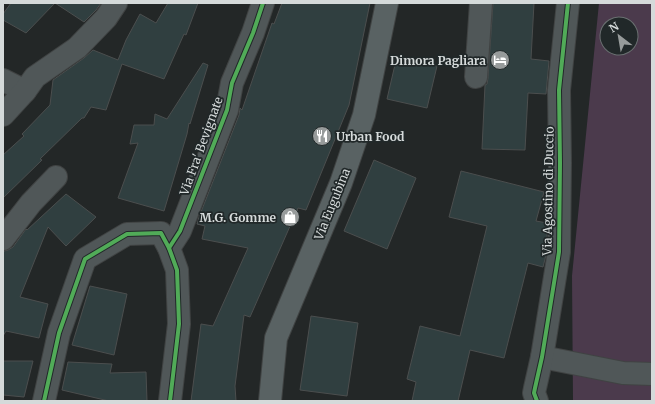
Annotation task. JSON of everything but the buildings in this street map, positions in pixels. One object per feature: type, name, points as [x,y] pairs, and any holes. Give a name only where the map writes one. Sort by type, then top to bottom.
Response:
[{"type":"main road","name":"Via Eugubina","points":[[270,401],[276,338],[341,183],[364,115],[387,3]]},
{"type":"street","points":[[3,115],[25,91],[35,77],[77,48],[106,18],[116,3]]},
{"type":"street","name":"Via Fra' Bevignate","points":[[169,248],[180,231],[227,110],[232,83],[253,33],[263,3]]},
{"type":"street","points":[[476,77],[481,3]]},
{"type":"street","name":"Via Agostino di Duccio","points":[[537,401],[534,393],[542,357],[559,252],[559,90],[568,3]]},
{"type":"street","points":[[3,80],[25,91]]},
{"type":"street","points":[[3,239],[31,203],[56,177]]},
{"type":"street","points":[[44,401],[59,333],[86,259],[128,234],[161,233],[169,248],[177,270],[179,324],[170,401]]},
{"type":"street","points":[[542,357],[623,373],[652,374]]},
{"type":"shaded area","points":[[599,3],[652,3],[652,401],[573,401],[572,276]]},
{"type":"cycle path","points":[[169,248],[180,231],[227,110],[232,83],[253,33],[263,3]]},
{"type":"cycle path","points":[[537,401],[534,393],[542,357],[559,252],[559,90],[568,3]]},
{"type":"cycle path","points":[[44,401],[59,333],[85,259],[127,234],[161,233],[169,248],[177,270],[179,324],[170,401]]},
{"type":"place","name":"Dimora Pagliara","points":[[500,60]]},
{"type":"place","name":"Urban Food","points":[[322,136]]},
{"type":"place","name":"M.G. Gomme","points":[[290,217]]}]
